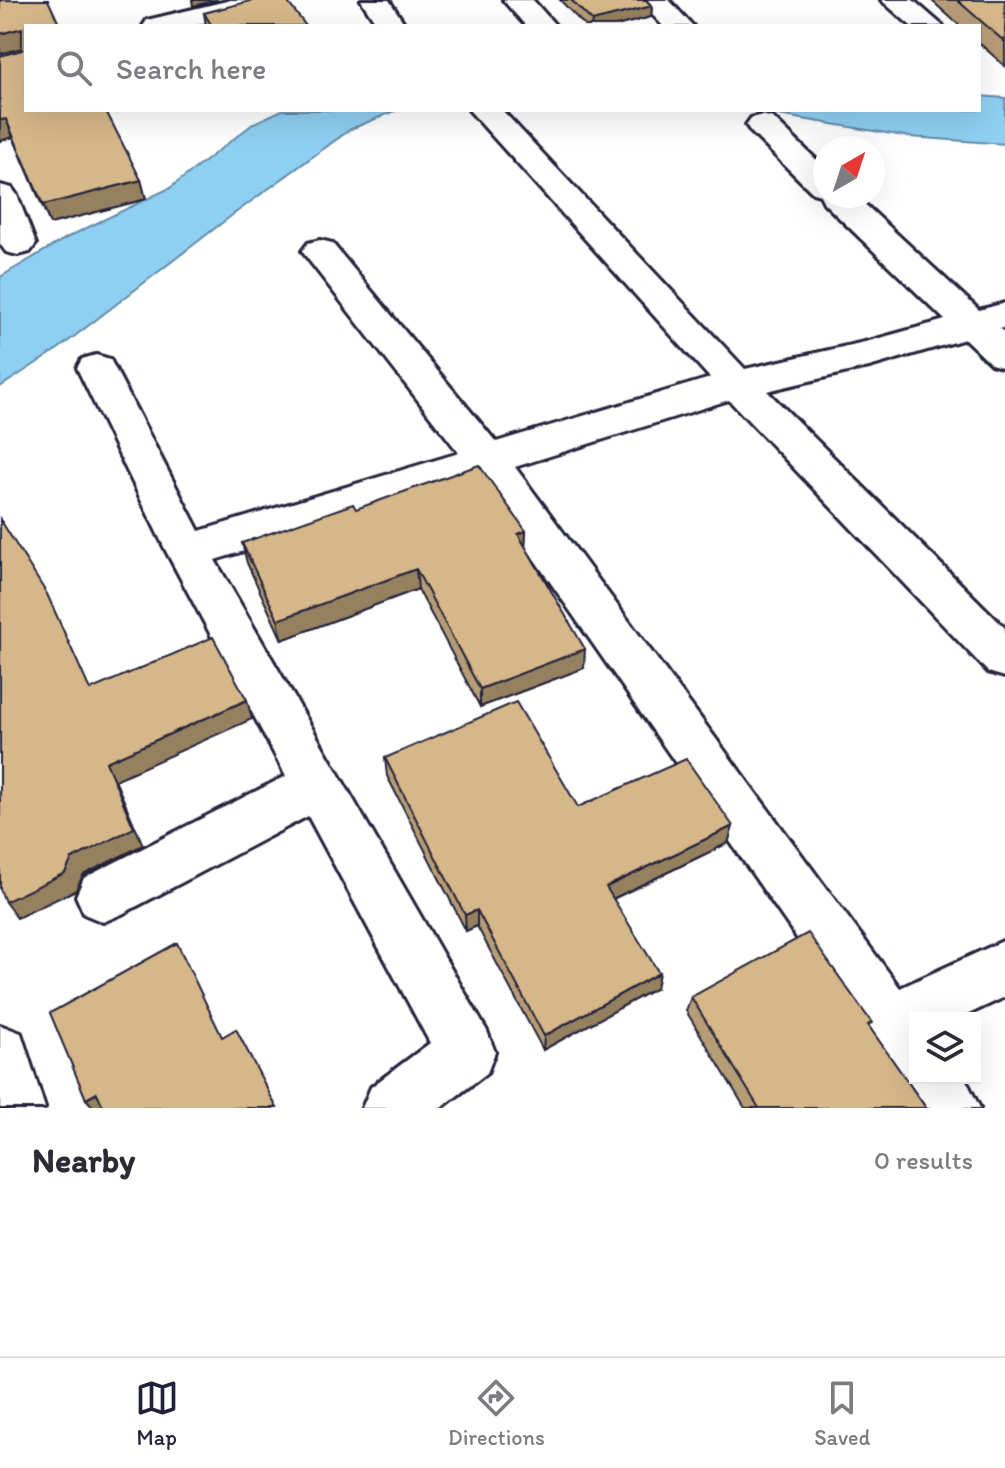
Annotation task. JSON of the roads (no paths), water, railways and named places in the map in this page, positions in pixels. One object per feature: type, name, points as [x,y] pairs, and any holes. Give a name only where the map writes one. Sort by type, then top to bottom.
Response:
[{"type":"street","points":[[159,19],[267,0]]},
{"type":"street","points":[[375,0],[391,24]]},
{"type":"street","points":[[517,0],[540,24]]},
{"type":"street","points":[[653,0],[677,24]]},
{"type":"street","points":[[895,0],[926,24]]},
{"type":"street","points":[[487,112],[737,384],[1005,658]]},
{"type":"street","points":[[762,125],[813,174]]},
{"type":"street","points":[[0,195],[18,244]]},
{"type":"street","points":[[851,208],[988,320],[1005,355]]},
{"type":"street","points":[[320,251],[487,460],[903,1039],[1005,968]]},
{"type":"street","points":[[188,551],[737,384],[869,354],[988,320]]},
{"type":"street","points":[[96,368],[188,551],[466,1052],[392,1108]]},
{"type":"street","points":[[103,896],[318,785]]},
{"type":"street","points":[[0,1054],[15,1108]]},
{"type":"street","points":[[934,1084],[950,1108]]},
{"type":"water","points":[[981,96],[1005,98],[1005,144],[910,137],[760,112],[981,112]]},
{"type":"water","points":[[278,112],[392,112],[351,129],[231,216],[58,349],[0,387],[0,277],[68,237],[170,188],[254,123]]}]
